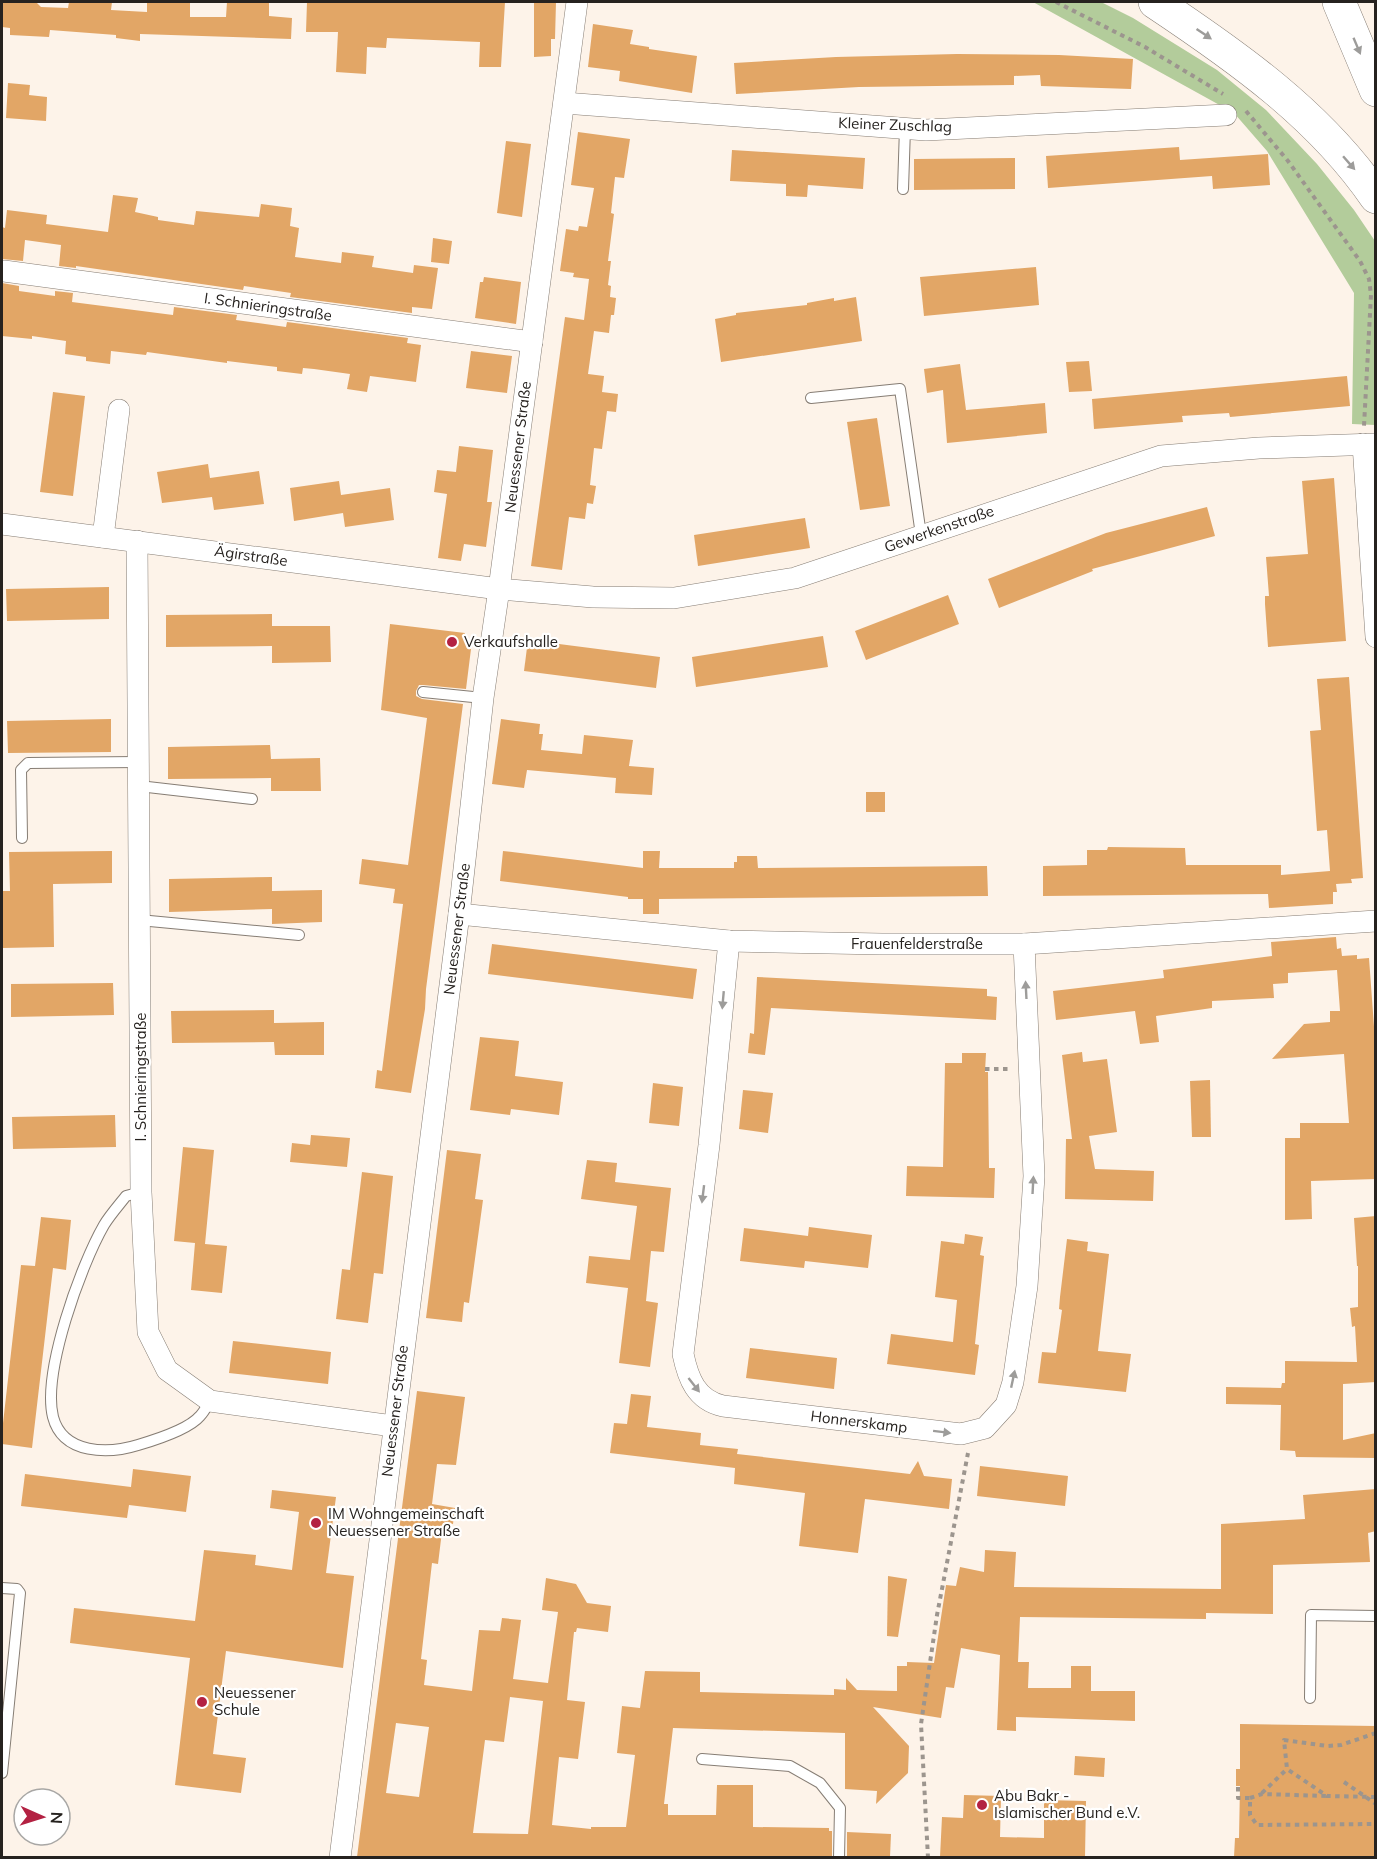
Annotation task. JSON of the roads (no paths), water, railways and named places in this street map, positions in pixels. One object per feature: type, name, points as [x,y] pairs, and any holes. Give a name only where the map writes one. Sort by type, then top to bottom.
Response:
[{"type":"highway","points":[[1155,2],[1223,48],[1279,93],[1322,132],[1376,197]]},
{"type":"highway","points":[[1339,2],[1376,90]]},
{"type":"street","name":"Neuessener Straße","points":[[340,1857],[459,914],[483,698],[577,2]]},
{"type":"street","name":"Kleiner Zuschlag","points":[[564,103],[938,129],[1232,107]]},
{"type":"street","name":"I. Schnieringstraße","points":[[4,271],[532,342]]},
{"type":"street","points":[[103,537],[119,410]]},
{"type":"street","name":"Gewerkenstraße","points":[[499,589],[593,597],[674,598],[795,578],[1161,456],[1369,444]]},
{"type":"street","points":[[1369,444],[1376,638]]},
{"type":"street","name":"Ägirstraße","points":[[2,524],[499,589]]},
{"type":"street","name":"I. Schnieringstraße","points":[[137,541],[141,1192],[148,1332],[167,1370],[210,1401],[393,1426]]},
{"type":"street","name":"Frauenfelderstraße","points":[[459,914],[729,942],[882,944],[1024,944],[1376,921]]},
{"type":"street","name":"Honnerskamp","points":[[729,942],[709,1145],[683,1354],[688,1377],[698,1391],[717,1404],[961,1434],[985,1428],[1006,1406],[1013,1382],[1027,1286],[1034,1176],[1024,944]]},
{"type":"lane","points":[[903,189],[905,128]]},
{"type":"lane","points":[[811,398],[900,389],[921,535]]},
{"type":"lane","points":[[423,692],[483,698]]},
{"type":"lane","points":[[22,838],[21,770],[28,763],[138,762]]},
{"type":"lane","points":[[139,786],[252,799]]},
{"type":"lane","points":[[139,920],[299,935]]},
{"type":"lane","points":[[141,1192],[126,1196],[104,1225],[75,1288],[57,1352],[52,1392],[53,1417],[60,1432],[74,1444],[89,1449],[128,1448],[166,1436],[199,1418],[210,1401]]},
{"type":"lane","points":[[2,1588],[17,1589],[20,1593],[2,1773]]},
{"type":"lane","points":[[1310,1698],[1311,1616],[1376,1616]]},
{"type":"lane","points":[[702,1760],[790,1766],[820,1783],[840,1808],[839,1857]]},
{"type":"place","name":"Verkaufshalle","points":[[452,642]]},
{"type":"place","name":"IM Wohngemeinschaft Neuessener Straße","points":[[316,1523]]},
{"type":"place","name":"Neuessener Schule","points":[[202,1702]]},
{"type":"place","name":"Abu Bakr - Islamischer Bund e.V.","points":[[982,1805]]}]
